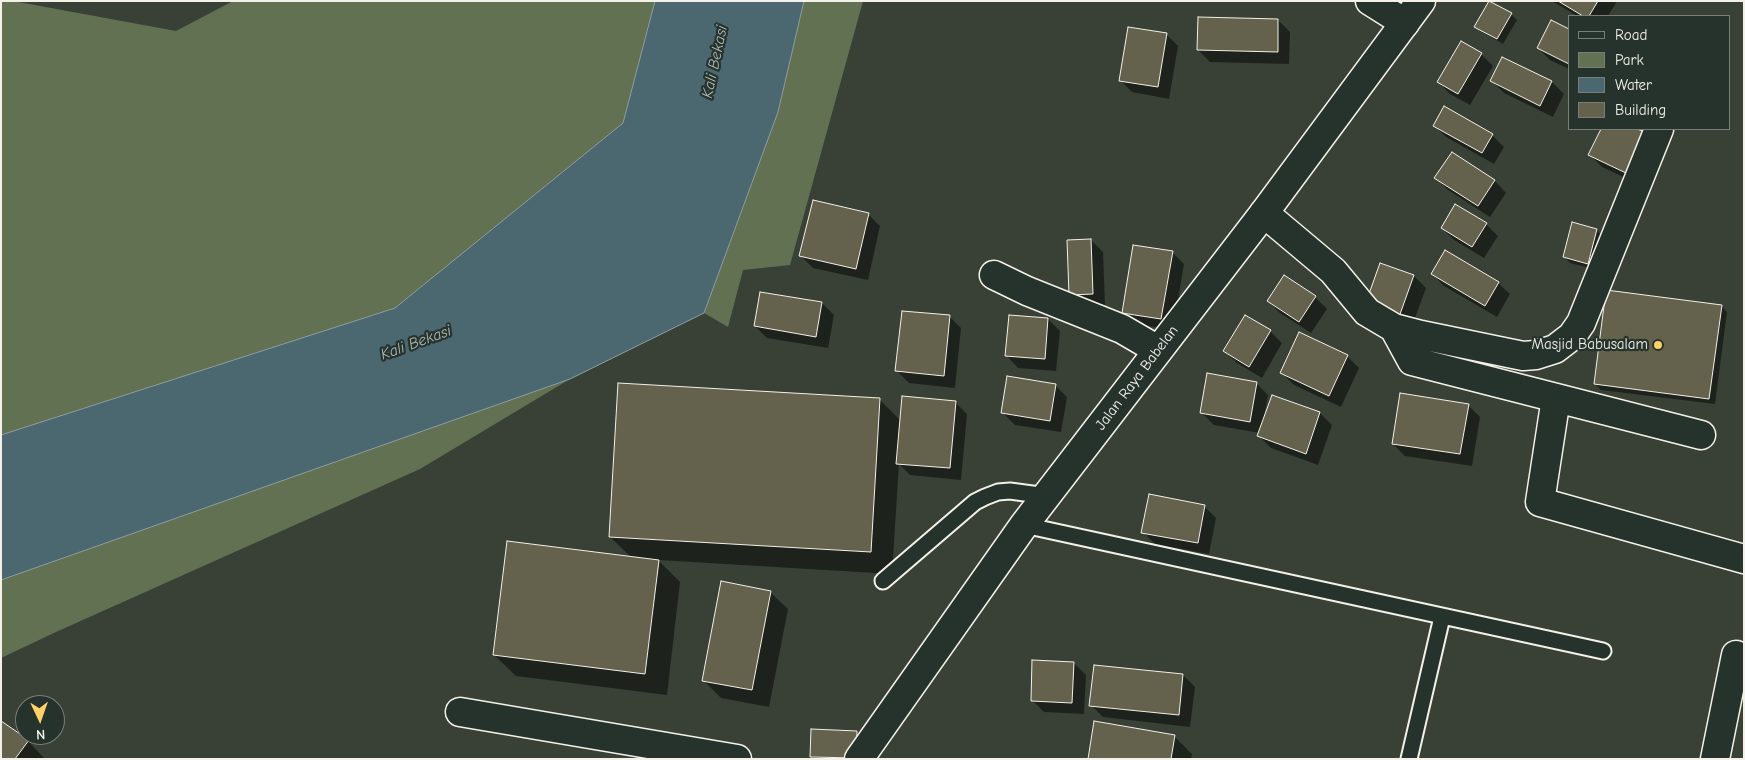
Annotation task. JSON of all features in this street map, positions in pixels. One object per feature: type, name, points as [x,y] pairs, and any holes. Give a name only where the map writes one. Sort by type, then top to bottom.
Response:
[{"type":"street","points":[[1370,1],[1405,23]]},
{"type":"street","name":"Jalan Raya Babelan","points":[[859,759],[1024,525],[1264,213],[1421,1]]},
{"type":"street","points":[[1264,213],[1333,272],[1367,312],[1394,328],[1421,336],[1523,356],[1536,355],[1555,349],[1572,336],[1581,323],[1659,130]]},
{"type":"street","points":[[994,275],[1122,329],[1158,350]]},
{"type":"street","points":[[1394,328],[1412,361],[1701,435]]},
{"type":"street","points":[[1556,398],[1540,502],[1744,559]]},
{"type":"street","points":[[1715,759],[1736,655],[1744,658]]},
{"type":"street","points":[[460,712],[737,759]]},
{"type":"lane","points":[[883,581],[975,502],[985,496],[1010,491],[1047,496]]},
{"type":"lane","points":[[1024,525],[1602,651]]},
{"type":"lane","points":[[1409,759],[1442,617]]},
{"type":"green space","points":[[1,1],[13,1],[176,31],[233,1],[655,1],[623,123],[395,308],[1,435]]},
{"type":"green space","points":[[804,1],[863,1],[790,265],[743,270],[728,327],[704,313],[778,112]]},
{"type":"green space","points":[[570,379],[420,469],[1,658],[1,580]]},
{"type":"water","name":"Kali Bekasi","points":[[655,1],[804,1],[778,112],[704,313],[570,379],[1,580],[1,435],[395,308],[623,123]]},
{"type":"building","points":[[1489,1],[1512,13],[1497,39],[1474,27]]},
{"type":"building","points":[[1558,1],[1598,1],[1590,15],[1581,15]]},
{"type":"building","points":[[1198,17],[1278,19],[1278,52],[1197,50]]},
{"type":"building","points":[[1551,20],[1568,28],[1568,64],[1537,48]]},
{"type":"building","points":[[1128,27],[1167,33],[1158,87],[1119,81]]},
{"type":"building","points":[[1461,41],[1482,53],[1458,94],[1437,82]]},
{"type":"building","points":[[1502,57],[1552,81],[1540,106],[1490,81]]},
{"type":"building","points":[[1444,106],[1493,134],[1482,153],[1433,126]]},
{"type":"building","points":[[1600,130],[1640,130],[1645,132],[1626,173],[1588,155]]},
{"type":"building","points":[[1452,152],[1495,180],[1478,206],[1434,178]]},
{"type":"building","points":[[813,200],[869,213],[856,269],[799,256]]},
{"type":"building","points":[[1455,204],[1487,223],[1472,247],[1441,228]]},
{"type":"building","points":[[1572,222],[1597,229],[1588,264],[1563,257]]},
{"type":"building","points":[[1091,239],[1093,294],[1069,295],[1067,240]]},
{"type":"building","points":[[1133,245],[1173,251],[1161,319],[1122,313]]},
{"type":"building","points":[[1445,250],[1499,282],[1485,306],[1431,274]]},
{"type":"building","points":[[1380,263],[1414,275],[1399,317],[1365,305]]},
{"type":"building","points":[[1284,275],[1316,296],[1299,322],[1267,301]]},
{"type":"building","name":"Masjid Babusalam","points":[[1606,290],[1722,305],[1709,399],[1594,384]]},
{"type":"building","points":[[760,292],[822,302],[816,337],[754,326]]},
{"type":"building","points":[[902,311],[950,315],[944,376],[895,371]]},
{"type":"building","points":[[1009,315],[1048,318],[1045,359],[1005,356]]},
{"type":"building","points":[[1245,315],[1271,330],[1249,367],[1223,351]]},
{"type":"building","points":[[1299,332],[1348,355],[1329,396],[1280,373]]},
{"type":"building","points":[[1207,373],[1257,382],[1250,422],[1200,413]]},
{"type":"building","points":[[1007,376],[1056,384],[1050,421],[1001,413]]},
{"type":"building","points":[[618,383],[880,398],[871,552],[609,537]]},
{"type":"building","points":[[1400,393],[1469,404],[1460,454],[1392,444]]},
{"type":"building","points":[[1272,395],[1320,412],[1306,454],[1257,436]]},
{"type":"building","points":[[902,396],[956,401],[950,468],[896,464]]},
{"type":"building","points":[[1149,494],[1205,505],[1198,543],[1141,533]]},
{"type":"building","points":[[507,541],[659,560],[645,674],[493,655]]},
{"type":"building","points":[[721,581],[771,591],[752,690],[702,681]]},
{"type":"building","points":[[1032,660],[1074,662],[1072,703],[1031,701]]},
{"type":"building","points":[[1094,665],[1183,674],[1179,715],[1089,706]]},
{"type":"building","points":[[1,721],[15,730],[15,745],[25,745],[15,759],[1,759]]},
{"type":"building","points":[[1094,721],[1175,735],[1171,759],[1088,759]]},
{"type":"building","points":[[811,729],[857,731],[856,758],[810,757]]},
{"type":"place","name":"Masjid Babusalam","points":[[1658,345]]}]
